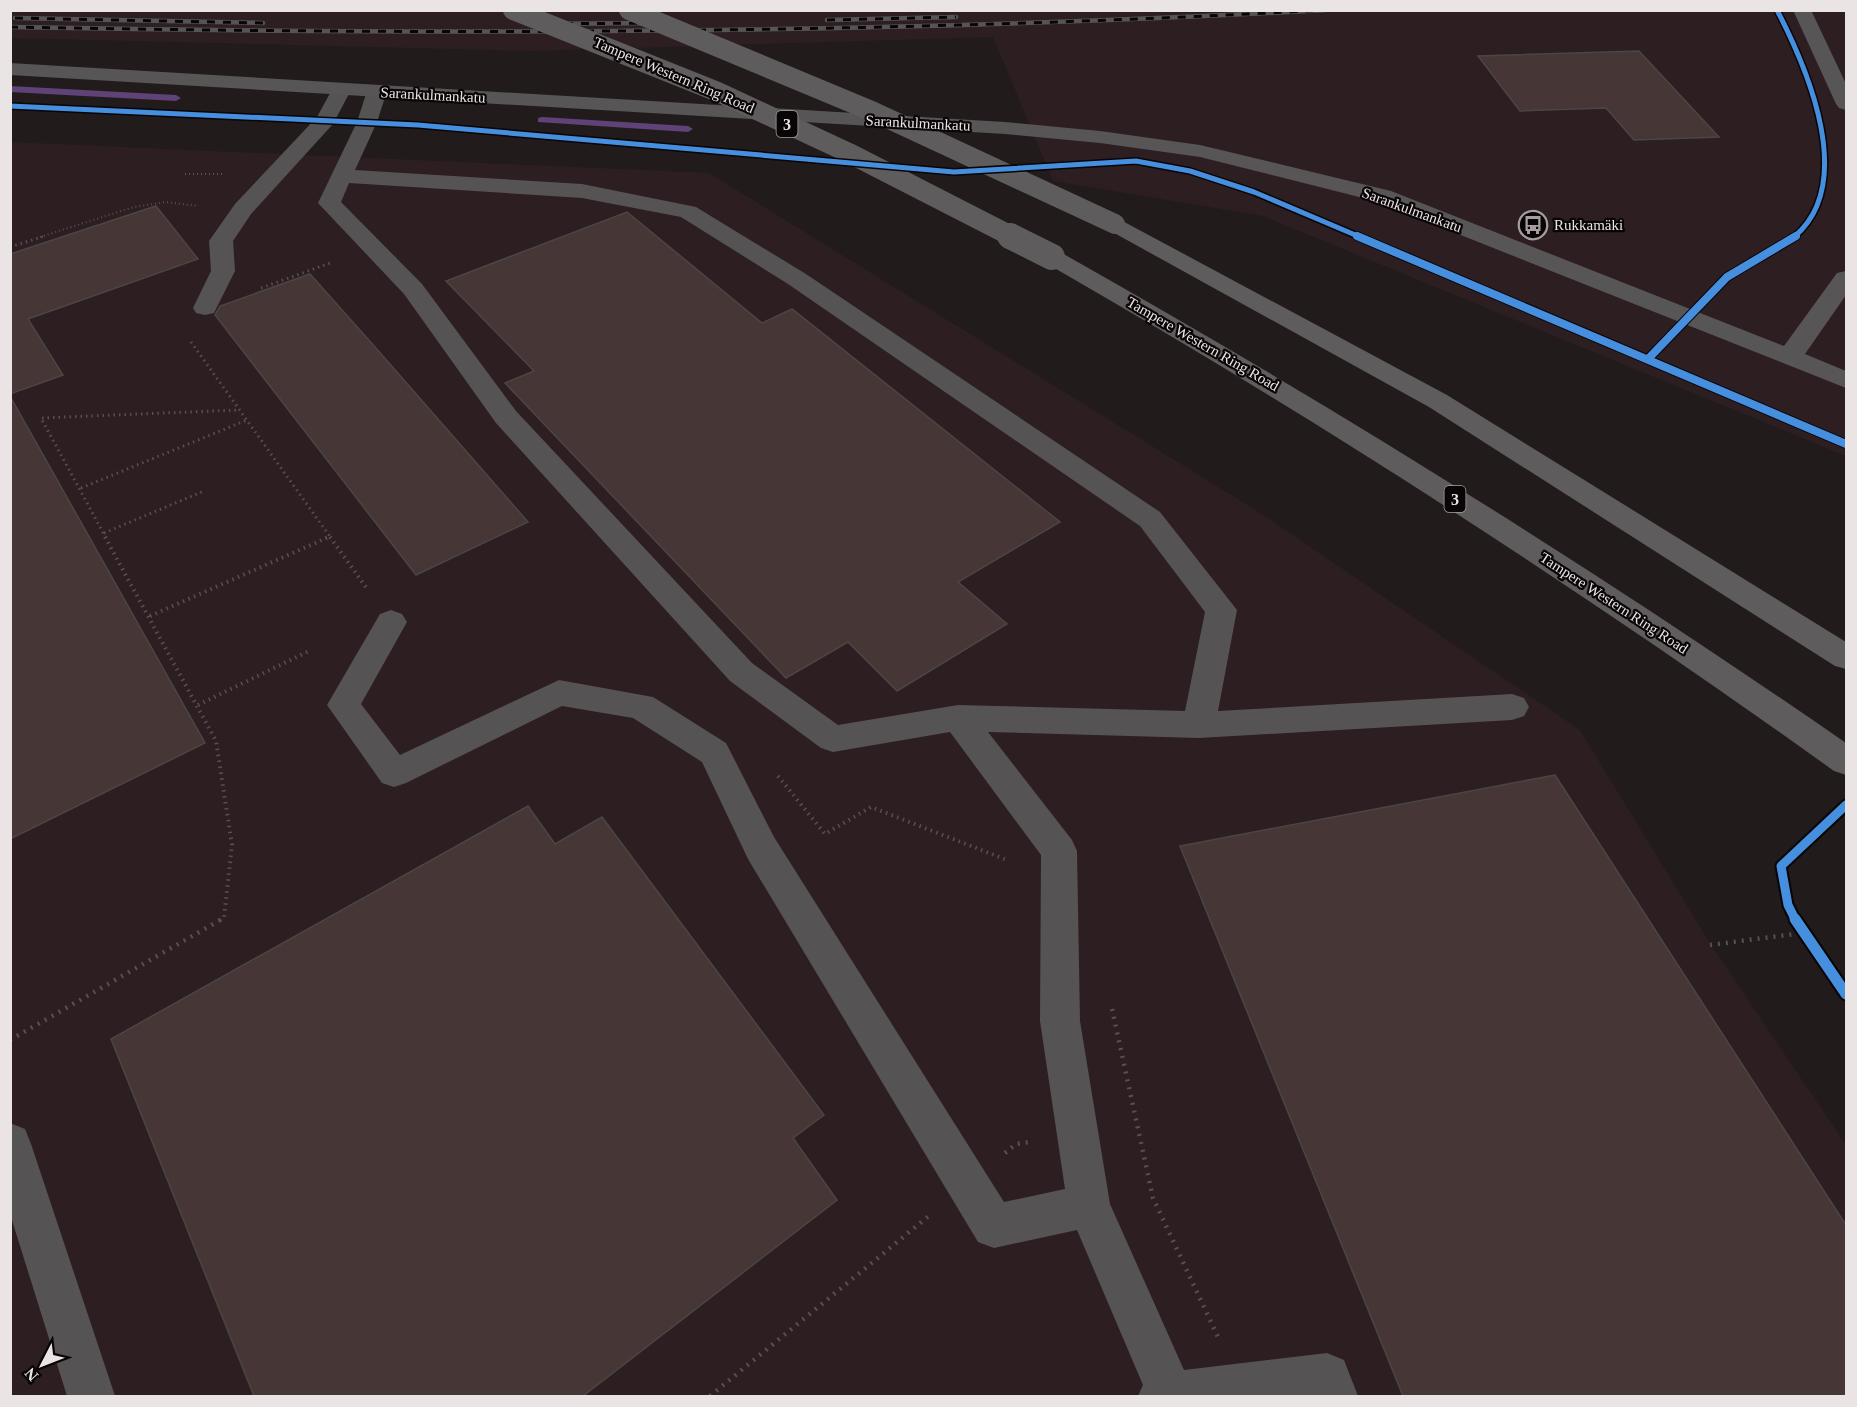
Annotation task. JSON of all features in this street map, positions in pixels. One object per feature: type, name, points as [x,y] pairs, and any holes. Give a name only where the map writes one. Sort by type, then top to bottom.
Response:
[{"type":"highway","name":"Tampere Western Ring Road","points":[[513,10],[718,92],[849,153],[1052,257],[1169,323],[1371,443],[1744,688],[1846,761]]},
{"type":"highway","points":[[629,10],[856,102],[954,146],[1115,224],[1438,401],[1846,657]]},
{"type":"main road","points":[[1802,10],[1846,104]]},
{"type":"main road","name":"Sarankulmankatu","points":[[10,69],[1005,128],[1100,137],[1200,152],[1383,196],[1846,381]]},
{"type":"main road","points":[[1789,358],[1846,278]]},
{"type":"lane","points":[[205,308],[223,271],[221,241],[242,211],[326,120],[341,90]]},
{"type":"lane","points":[[377,91],[367,122],[329,203],[413,289],[506,417],[741,672],[833,739],[958,718],[1199,724],[1512,706]]},
{"type":"lane","points":[[342,176],[582,191],[637,200],[688,212],[796,279],[1150,519],[1221,610],[1199,724]]},
{"type":"lane","points":[[390,622],[344,705],[394,773],[559,693],[641,706],[714,753],[761,848],[994,1226],[1089,1206]]},
{"type":"lane","points":[[958,718],[1059,851],[1060,1021],[1089,1206],[1167,1396],[1328,1377],[1334,1396]]},
{"type":"lane","points":[[10,1144],[91,1396]]},
{"type":"path","points":[[185,174],[231,173]]},
{"type":"path","points":[[10,246],[134,207],[166,202],[242,211]]},
{"type":"path","points":[[373,247],[175,319],[390,622]]},
{"type":"path","points":[[10,1040],[224,918],[232,845],[216,741],[81,488],[41,418],[239,410]]},
{"type":"path","points":[[81,488],[247,420]]},
{"type":"path","points":[[104,533],[204,490]]},
{"type":"path","points":[[150,616],[330,536]]},
{"type":"path","points":[[198,705],[309,651]]},
{"type":"path","points":[[1710,945],[1805,937],[1798,924]]},
{"type":"path","points":[[710,1396],[1016,1144],[1139,1131]]},
{"type":"shaded area","points":[[11,10],[1846,11],[1846,456],[1263,216],[1053,181],[993,37],[532,51],[11,38]]},
{"type":"shaded area","points":[[11,142],[709,173],[1254,509],[1580,730],[1711,945],[1846,1145],[1846,1396],[11,1396]]},
{"type":"building","points":[[1639,51],[1719,137],[1634,140],[1606,108],[1520,111],[1478,56]]},
{"type":"building","points":[[156,206],[198,259],[28,319],[63,375],[10,394],[10,254]]},
{"type":"building","points":[[627,212],[762,323],[792,309],[1060,522],[958,582],[1007,624],[897,691],[848,642],[786,678],[505,383],[534,371],[446,281]]},
{"type":"building","points":[[310,274],[528,522],[416,575],[215,315],[220,306]]},
{"type":"building","points":[[10,396],[205,743],[10,839]]},
{"type":"building","points":[[1555,775],[1846,1225],[1846,1396],[1403,1396],[1180,846]]},
{"type":"building","points":[[528,806],[555,844],[602,817],[824,1115],[793,1138],[837,1200],[583,1396],[254,1396],[111,1039]]},
{"type":"waterway","points":[[10,89],[176,98]]},
{"type":"waterway","points":[[542,120],[688,129]]},
{"type":"railway","points":[[10,27],[339,31],[832,28],[997,24],[1326,10]]},
{"type":"railway","points":[[827,20],[956,17]]},
{"type":"railway","points":[[15,18],[263,23]]},
{"type":"railway","points":[[533,24],[656,23]]},
{"type":"cycle path","points":[[1648,359],[1727,277],[1746,264],[1788,242],[1807,225],[1818,209],[1828,171],[1826,138],[1808,80],[1777,10]]},
{"type":"cycle path","points":[[10,106],[418,125],[954,172],[1136,161],[1190,171],[1254,192],[1846,444]]},
{"type":"cycle path","points":[[1846,805],[1781,866],[1788,905],[1802,933],[1846,994]]},
{"type":"place","name":"Rukkamäki","points":[[1533,225]]}]
